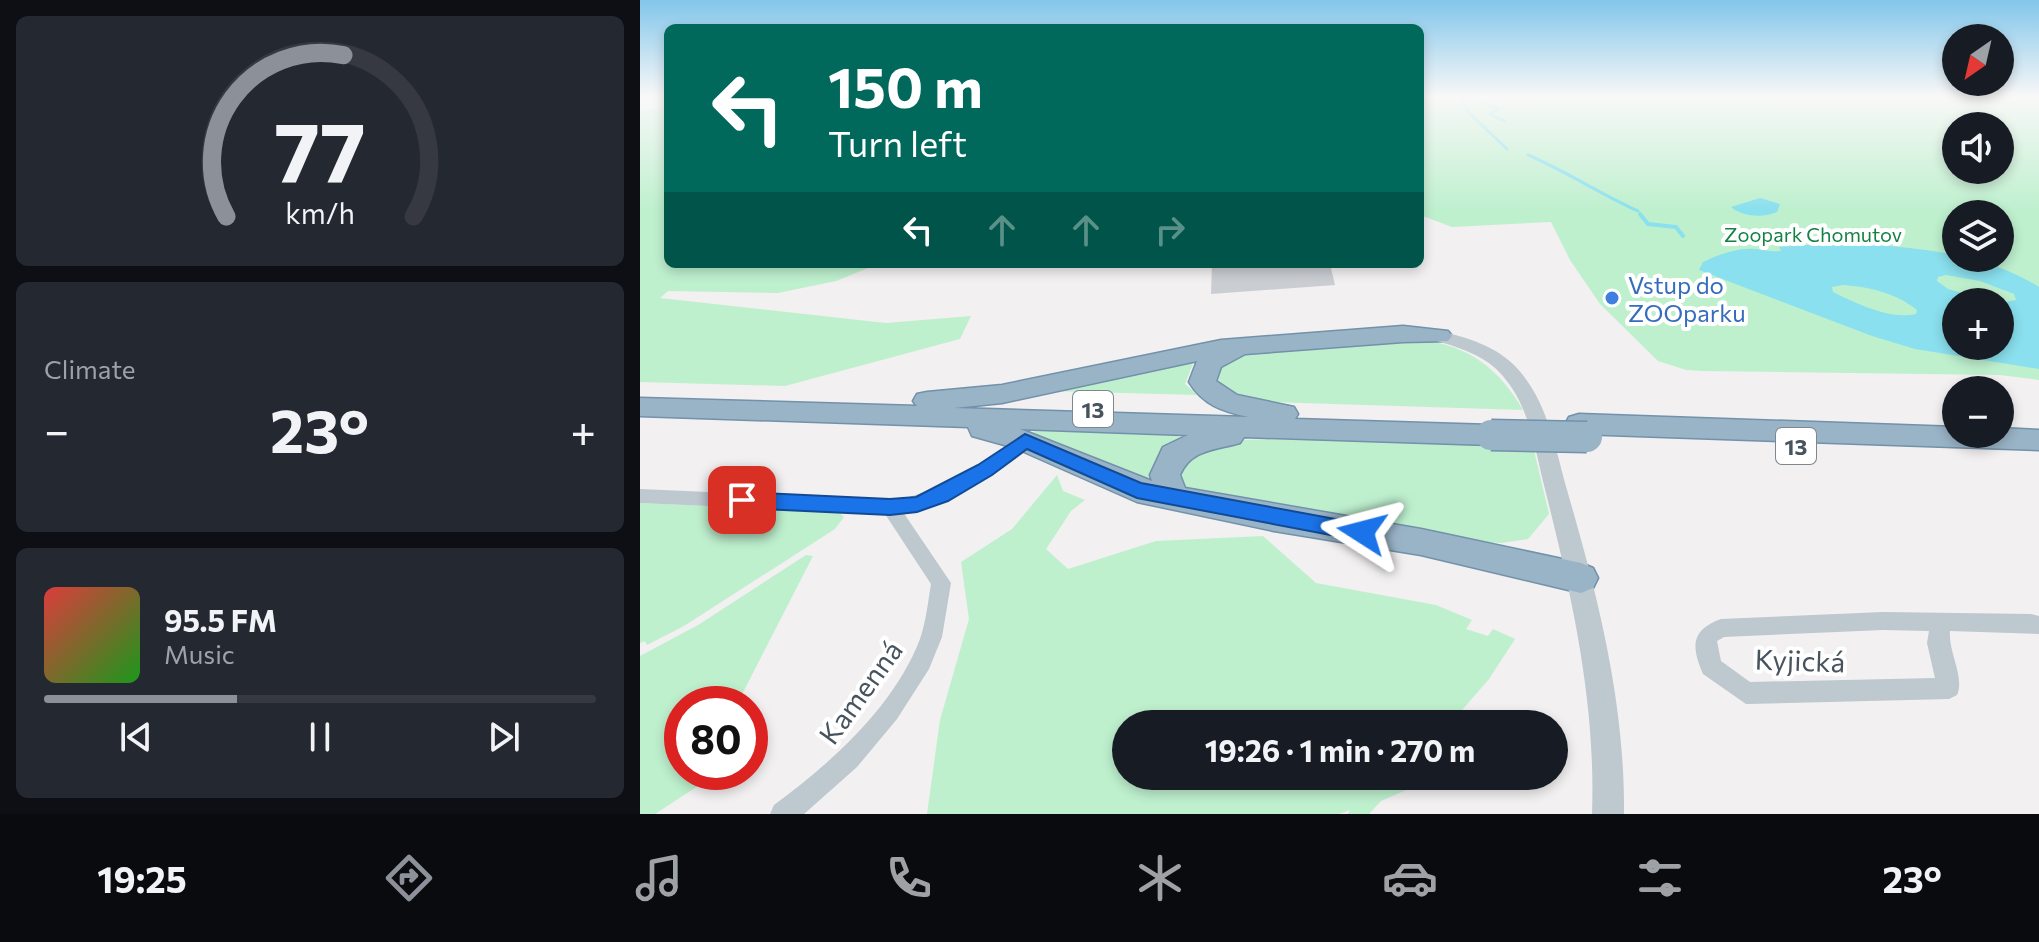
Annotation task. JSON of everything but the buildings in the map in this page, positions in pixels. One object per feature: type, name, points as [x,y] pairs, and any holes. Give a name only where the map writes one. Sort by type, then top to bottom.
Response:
[{"type":"highway","points":[[898,409],[1002,394],[1189,352],[1403,334],[1439,336]]},
{"type":"highway","points":[[1263,345],[1215,358],[1202,374],[1202,382],[1219,400],[1284,414]]},
{"type":"highway","name":"13","points":[[640,395],[1320,428],[1488,428],[2039,440]]},
{"type":"highway","name":"13","points":[[640,407],[1284,414],[1488,428]]},
{"type":"highway","points":[[898,409],[1025,441],[1137,490],[1421,542],[1581,578]]},
{"type":"highway","points":[[1173,498],[1165,475],[1174,455],[1207,438],[1320,428]]},
{"type":"highway","name":"13","points":[[1583,431],[2005,455],[2039,454]]},
{"type":"street","points":[[1439,336],[1493,357],[1508,369],[1530,402],[1581,578],[1595,649],[1610,786],[1608,814]]},
{"type":"street","points":[[640,496],[890,507],[917,504],[941,495],[985,470],[1025,441]]},
{"type":"street","name":"Kamenná","points":[[783,814],[839,769],[878,724],[908,683],[931,638],[941,583],[890,507]]},
{"type":"street","name":"Kyjická","points":[[1941,622],[1938,643],[1949,688],[1746,693],[1711,667],[1706,637],[1721,628],[1941,622],[2039,625]]},
{"type":"green space","points":[[640,134],[664,134],[664,268],[868,268],[836,281],[778,293],[668,291],[660,298],[886,323],[971,316],[960,339],[785,386],[640,382]]},
{"type":"green space","name":"Zoopark Chomutov","points":[[1424,134],[1942,134],[1942,184],[2014,184],[2014,134],[2039,134],[2039,380],[2000,375],[1702,371],[1686,370],[1658,361],[1600,304],[1570,260],[1551,222],[1452,227],[1424,216]]},
{"type":"green space","points":[[1420,340],[1453,347],[1481,362],[1504,382],[1523,410],[1268,402],[1231,396],[1215,388],[1210,370],[1236,354]]},
{"type":"green space","points":[[1194,361],[1185,384],[1198,395],[1050,391]]},
{"type":"green space","points":[[1035,430],[1180,437],[1153,482],[1032,434]]},
{"type":"green space","points":[[1237,440],[1533,446],[1549,514],[1528,539],[1502,543],[1458,541],[1190,493],[1181,481],[1183,459]]},
{"type":"green space","points":[[1057,475],[1063,491],[1085,500],[1071,511],[1046,549],[1068,569],[1156,541],[1263,536],[1316,583],[1436,605],[1472,620],[1466,629],[1488,636],[1493,629],[1515,639],[1489,679],[1462,710],[1112,710],[1112,790],[1406,790],[1381,801],[1369,814],[1348,814],[1350,810],[1339,814],[927,814],[940,720],[969,619],[961,562],[1012,529]]},
{"type":"green space","points":[[640,503],[839,512],[844,517],[835,529],[684,626],[647,645],[645,641],[640,643]]},
{"type":"green space","points":[[806,555],[813,556],[746,686],[664,686],[664,790],[692,790],[655,814],[640,814],[640,656],[698,625]]},
{"type":"water","points":[[1760,198],[1780,204],[1777,212],[1753,216],[1731,207]]},
{"type":"water","points":[[1834,243],[1913,248],[1942,252],[1942,272],[2010,272],[2017,275],[2039,287],[2039,369],[1983,360],[2014,360],[2014,288],[1998,288],[1946,275],[1938,277],[1937,281],[1947,288],[1942,288],[1942,353],[1872,336],[1699,270],[1703,262],[1728,252],[1742,249],[1781,251],[1779,247]],"holes":[[[1843,285],[1873,289],[1909,304],[1917,310],[1916,314],[1884,313],[1833,292],[1832,287]]]},
{"type":"waterway","points":[[1491,134],[1507,149]]},
{"type":"waterway","points":[[1528,155],[1638,211]]},
{"type":"waterway","points":[[1640,214],[1648,224],[1676,227],[1683,236]]},
{"type":"place","name":"Vstup do ZOOparku","points":[[1612,298]]},
{"type":"route","points":[[742,500],[890,507],[917,504],[941,495],[985,470],[1025,441],[1137,490],[1362,532]]}]
